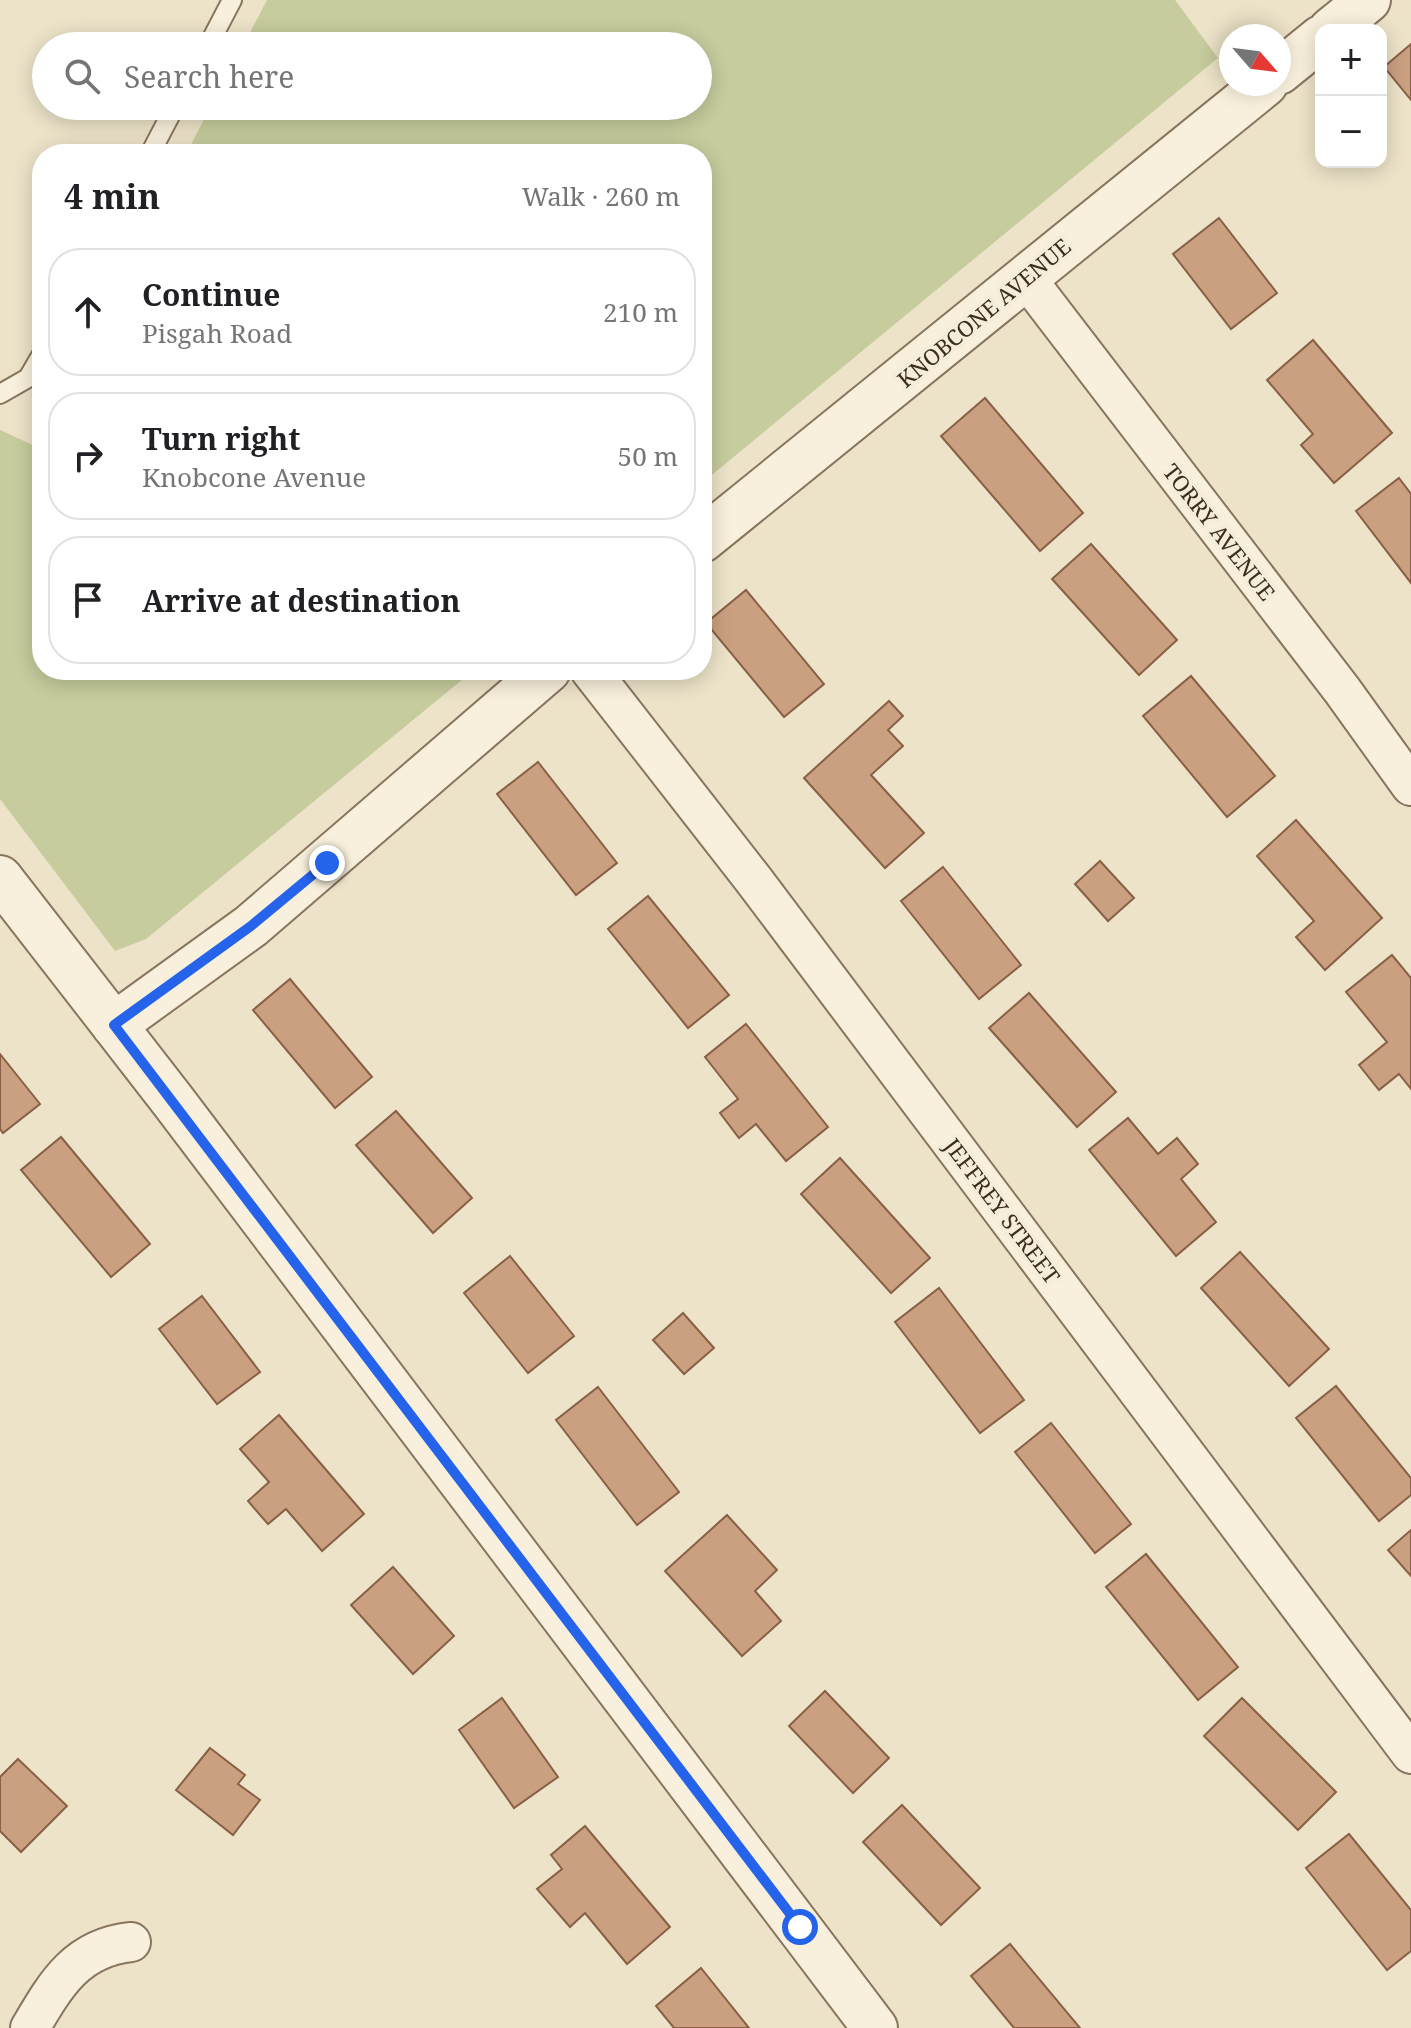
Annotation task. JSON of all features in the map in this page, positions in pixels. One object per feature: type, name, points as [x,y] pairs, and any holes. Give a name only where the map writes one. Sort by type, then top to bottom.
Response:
[{"type":"street","points":[[1338,24],[1368,0]]},
{"type":"street","points":[[1291,62],[1315,43]]},
{"type":"street","name":"KNOBCONE AVENUE","points":[[712,532],[1250,96]]},
{"type":"street","name":"TORRY AVENUE","points":[[1026,278],[1342,690],[1411,786]]},
{"type":"street","points":[[114,1025],[251,926],[536,680]]},
{"type":"street","name":"JEFFREY STREET","points":[[598,680],[753,879],[1411,1754]]},
{"type":"street","points":[[0,878],[875,2028]]},
{"type":"street","points":[[30,2028],[59,1978],[75,1962],[94,1950],[131,1942]]},
{"type":"lane","points":[[215,32],[232,0]]},
{"type":"lane","points":[[155,144],[168,120]]},
{"type":"lane","points":[[0,394],[28,378],[32,371]]},
{"type":"green space","points":[[267,0],[1175,0],[1218,58],[712,475],[712,144],[191,144],[204,120],[712,120],[712,32],[250,32]]},
{"type":"green space","points":[[0,430],[32,445],[32,680],[462,680],[146,939],[115,951],[0,799]]},
{"type":"building","points":[[1411,44],[1411,100],[1387,71],[1387,64]]},
{"type":"building","points":[[1219,218],[1277,293],[1231,329],[1173,254]]},
{"type":"building","points":[[1313,340],[1392,433],[1334,483],[1301,445],[1313,434],[1267,380]]},
{"type":"building","points":[[985,398],[1083,513],[1040,551],[941,436]]},
{"type":"building","points":[[1399,478],[1411,494],[1411,583],[1356,511]]},
{"type":"building","points":[[1091,544],[1177,640],[1139,675],[1052,579]]},
{"type":"building","points":[[746,590],[824,684],[784,717],[712,630],[712,618]]},
{"type":"building","points":[[1191,676],[1275,776],[1227,817],[1143,716]]},
{"type":"building","points":[[889,701],[903,716],[888,730],[903,746],[871,775],[924,833],[885,868],[804,778]]},
{"type":"building","points":[[538,762],[617,863],[576,895],[497,794]]},
{"type":"building","points":[[1296,820],[1382,918],[1325,970],[1296,937],[1314,921],[1257,856]]},
{"type":"building","points":[[1100,861],[1134,898],[1108,921],[1075,884]]},
{"type":"building","points":[[943,867],[1021,965],[979,999],[901,901]]},
{"type":"building","points":[[648,896],[729,995],[688,1028],[608,929]]},
{"type":"building","points":[[1392,955],[1411,978],[1411,1089],[1399,1074],[1379,1090],[1359,1065],[1387,1042],[1346,992]]},
{"type":"building","points":[[290,979],[372,1077],[335,1108],[253,1010]]},
{"type":"building","points":[[1029,993],[1116,1092],[1077,1127],[989,1028]]},
{"type":"building","points":[[746,1024],[828,1127],[786,1161],[756,1124],[739,1138],[720,1113],[738,1099],[705,1057]]},
{"type":"building","points":[[0,1054],[40,1104],[3,1133],[0,1129]]},
{"type":"building","points":[[396,1111],[472,1198],[433,1233],[356,1145]]},
{"type":"building","points":[[1128,1118],[1158,1154],[1177,1138],[1198,1164],[1181,1179],[1216,1222],[1176,1256],[1089,1150]]},
{"type":"building","points":[[61,1137],[150,1244],[111,1277],[21,1170]]},
{"type":"building","points":[[840,1158],[930,1258],[891,1293],[801,1194]]},
{"type":"building","points":[[1240,1252],[1329,1349],[1289,1386],[1201,1288]]},
{"type":"building","points":[[510,1256],[574,1336],[528,1373],[464,1293]]},
{"type":"building","points":[[939,1288],[1024,1400],[980,1433],[895,1322]]},
{"type":"building","points":[[202,1296],[260,1372],[217,1404],[159,1329]]},
{"type":"building","points":[[683,1313],[714,1348],[684,1374],[653,1340]]},
{"type":"building","points":[[1336,1386],[1411,1478],[1411,1495],[1379,1521],[1296,1418]]},
{"type":"building","points":[[598,1387],[679,1492],[637,1525],[556,1420]]},
{"type":"building","points":[[279,1415],[364,1514],[322,1551],[286,1509],[268,1524],[248,1501],[269,1482],[240,1449]]},
{"type":"building","points":[[1051,1423],[1131,1524],[1095,1553],[1015,1452]]},
{"type":"building","points":[[727,1515],[777,1570],[755,1591],[781,1621],[742,1656],[665,1571]]},
{"type":"building","points":[[1411,1530],[1411,1576],[1388,1550]]},
{"type":"building","points":[[1146,1554],[1238,1667],[1198,1700],[1106,1587]]},
{"type":"building","points":[[393,1567],[454,1636],[413,1674],[351,1605]]},
{"type":"building","points":[[825,1691],[889,1758],[853,1793],[789,1726]]},
{"type":"building","points":[[502,1698],[558,1777],[514,1808],[459,1730]]},
{"type":"building","points":[[1242,1698],[1336,1792],[1298,1830],[1204,1736]]},
{"type":"building","points":[[210,1748],[245,1775],[238,1784],[260,1800],[233,1835],[176,1790]]},
{"type":"building","points":[[18,1759],[67,1806],[21,1852],[0,1831],[0,1777]]},
{"type":"building","points":[[902,1805],[980,1888],[941,1925],[863,1842]]},
{"type":"building","points":[[585,1826],[670,1927],[627,1964],[585,1913],[570,1927],[537,1889],[562,1869],[551,1855]]},
{"type":"building","points":[[1349,1834],[1411,1910],[1411,1951],[1387,1970],[1306,1868]]},
{"type":"building","points":[[1010,1944],[1080,2028],[1014,2028],[971,1976]]},
{"type":"building","points":[[701,1968],[749,2028],[674,2028],[656,2006]]},
{"type":"route","points":[[327,863],[251,926],[114,1025],[800,1927]]}]
